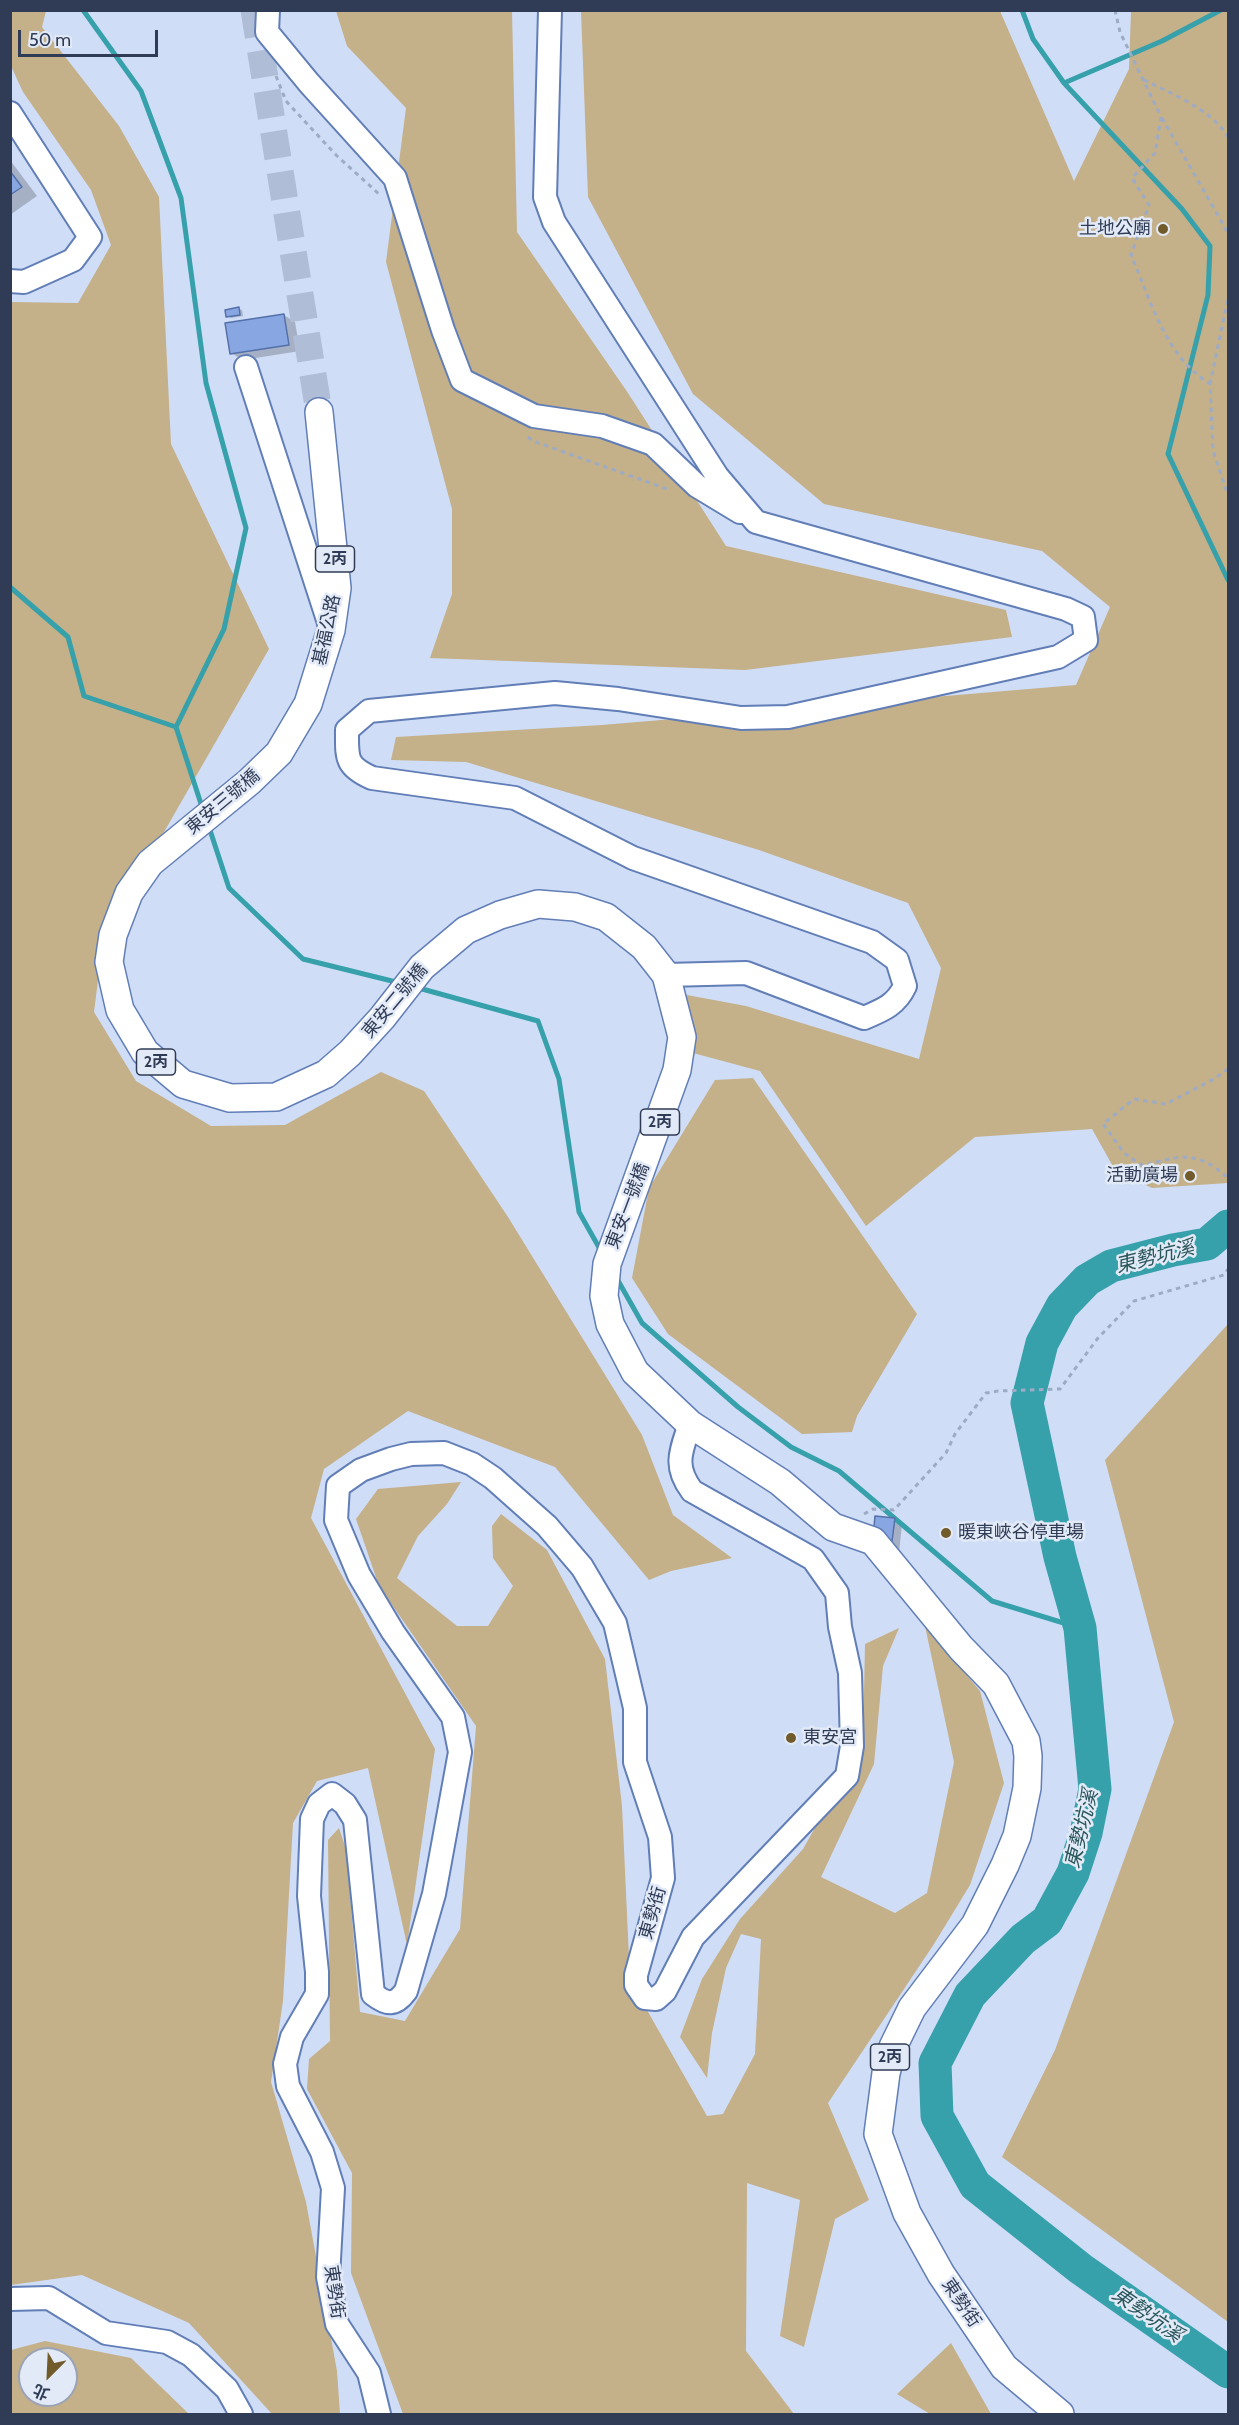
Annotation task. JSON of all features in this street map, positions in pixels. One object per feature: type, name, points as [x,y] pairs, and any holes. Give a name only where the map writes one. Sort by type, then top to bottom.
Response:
[{"type":"main road","name":"基福公路","points":[[308,704],[331,630],[337,588],[319,412]]},
{"type":"main road","name":"東安三號橋","points":[[308,704],[279,753],[249,782],[150,863],[129,893],[113,935],[109,962],[120,1010],[145,1052],[183,1084],[230,1098],[276,1097],[326,1074]]},
{"type":"main road","name":"東安二號橋","points":[[326,1074],[350,1053],[382,1018],[422,966],[466,930],[500,915],[538,904],[575,907],[606,917],[645,947],[666,975]]},
{"type":"main road","name":"東安一號橋","points":[[666,975],[682,1037],[677,1070],[607,1264],[604,1296],[610,1324],[634,1372],[690,1424]]},
{"type":"main road","name":"東勢街","points":[[690,1424],[780,1482],[833,1527],[873,1541],[961,1648],[996,1684],[1026,1741],[1027,1788],[1017,1836],[975,1925],[912,2008],[893,2048],[886,2073],[878,2134],[907,2213],[941,2274],[1004,2367],[1060,2415]]},
{"type":"street","points":[[268,10],[267,32],[309,83],[395,178],[443,330],[462,380],[534,416],[602,426],[653,444],[697,486],[756,522],[1066,609],[1083,617],[1086,640],[1058,657],[788,717],[741,718],[618,699],[555,693],[369,711],[347,730],[347,759],[356,770],[372,778],[515,798],[633,858],[872,942],[897,960],[905,986],[900,998],[889,1008],[864,1018],[746,973],[666,975]]},
{"type":"street","points":[[550,10],[545,197],[554,222],[717,476],[756,522]]},
{"type":"street","points":[[10,113],[90,237],[73,260],[24,282],[10,281]]},
{"type":"street","points":[[246,367],[331,630]]},
{"type":"street","name":"東勢街","points":[[379,2415],[369,2373],[337,2324],[328,2277],[333,2188],[322,2152],[288,2085],[285,2064],[292,2037],[317,1994],[309,1896],[312,1819],[319,1804],[332,1794],[345,1804],[355,1820],[373,1994],[384,2003],[399,2000],[406,1991],[434,1894],[460,1752],[453,1717],[393,1632],[359,1575],[336,1520],[338,1486],[361,1470],[391,1459],[411,1454],[444,1453],[472,1464],[493,1478],[547,1526],[582,1567],[615,1623],[635,1708],[635,1762],[660,1837],[663,1878],[636,1975],[636,1985],[645,1998],[656,1999],[665,1992],[693,1937],[847,1776],[852,1746],[850,1673],[840,1627],[837,1593],[813,1559],[692,1491],[681,1477],[681,1452],[690,1424]]},
{"type":"street","points":[[10,2299],[49,2298],[106,2333],[167,2342],[191,2355],[227,2389],[241,2415]]},
{"type":"path","points":[[1115,10],[1119,32],[1133,63],[1161,117],[1228,233]]},
{"type":"path","points":[[1142,79],[1192,105],[1224,129],[1228,137]]},
{"type":"path","points":[[1161,117],[1155,153],[1132,178],[1149,205],[1131,255],[1167,340],[1196,375],[1210,384]]},
{"type":"path","points":[[1228,298],[1210,384],[1213,451],[1228,495]]},
{"type":"path","points":[[1228,1069],[1166,1104],[1134,1099],[1103,1124],[1124,1153],[1143,1166],[1178,1155],[1205,1161],[1215,1166],[1228,1179]]},
{"type":"path","points":[[863,1514],[873,1509],[894,1510],[928,1476],[946,1452],[955,1434],[986,1393],[998,1390],[1060,1389],[1098,1338],[1134,1301],[1226,1275],[1228,1269]]},
{"type":"shaded area","points":[[10,11],[46,11],[42,27],[119,126],[159,197],[171,444],[269,649],[129,893],[101,957],[94,1012],[136,1081],[211,1126],[285,1125],[381,1072],[424,1091],[508,1217],[642,1435],[673,1515],[732,1558],[671,1571],[649,1580],[555,1467],[408,1411],[324,1469],[311,1518],[435,1749],[407,1945],[368,1768],[317,1781],[293,1823],[283,2001],[271,2082],[306,2202],[337,2371],[340,2414],[272,2414],[189,2323],[82,2275],[11,2285],[10,302],[78,303],[111,245],[91,190],[23,92],[11,66]]},
{"type":"shaded area","points":[[336,11],[512,11],[517,232],[628,393],[726,546],[1006,610],[1012,637],[745,670],[430,658],[452,594],[452,509],[386,262],[406,108],[347,46]]},
{"type":"shaded area","points":[[581,11],[1000,11],[1074,181],[1129,69],[1131,11],[1228,11],[1228,1183],[1152,1188],[1115,1170],[1092,1129],[975,1137],[866,1226],[760,1071],[667,1046],[676,993],[746,1006],[919,1059],[941,968],[908,903],[759,850],[466,762],[391,760],[396,737],[602,725],[1076,685],[1110,607],[1042,551],[824,504],[693,394],[588,197]]},
{"type":"shaded area","points":[[753,1078],[917,1314],[857,1416],[852,1432],[802,1434],[668,1334],[632,1278],[649,1188],[715,1080]]},
{"type":"shaded area","points":[[1228,1324],[1228,2322],[1002,2157],[1055,2050],[1174,1722],[1105,1460]]},
{"type":"shaded area","points":[[461,1482],[447,1504],[418,1536],[397,1578],[457,1626],[488,1626],[513,1586],[493,1558],[492,1526],[501,1514],[547,1550],[605,1659],[622,1806],[630,1980],[707,2116],[723,2114],[755,2054],[761,1939],[741,1934],[726,1968],[712,2033],[707,2078],[680,2037],[702,1979],[740,1919],[803,1849],[863,1743],[865,1644],[899,1628],[883,1666],[874,1764],[821,1877],[895,1913],[927,1893],[954,1762],[925,1626],[980,1691],[1004,1783],[970,1885],[934,1944],[828,2103],[869,2200],[835,2219],[804,2347],[780,2336],[800,2200],[747,2183],[746,2351],[794,2414],[403,2414],[351,2273],[352,2173],[307,2089],[309,2059],[330,2041],[328,1840],[339,1828],[346,1849],[360,2012],[405,2021],[460,1929],[476,1726],[379,1586],[356,1519],[378,1489]]},
{"type":"shaded area","points":[[45,2341],[75,2347],[22,2347]]},
{"type":"shaded area","points":[[951,2343],[991,2414],[930,2414],[897,2394]]},
{"type":"shaded area","points":[[18,2348],[18,2407],[78,2407],[78,2348],[131,2358],[189,2414],[11,2414],[11,2350]]},
{"type":"building","points":[[10,171],[22,187],[10,195]]},
{"type":"building","points":[[239,307],[240,315],[226,317],[225,310]]},
{"type":"building","points":[[284,314],[289,345],[230,354],[225,323]]},
{"type":"building","points":[[875,1516],[895,1518],[891,1549],[872,1547]]},
{"type":"waterway","points":[[83,10],[141,91],[181,198],[206,383],[246,528],[224,629],[176,727]]},
{"type":"waterway","points":[[1022,10],[1033,39],[1064,83],[1182,209],[1210,246],[1208,295],[1168,454],[1228,580]]},
{"type":"waterway","points":[[1064,83],[1162,41],[1221,10]]},
{"type":"waterway","points":[[10,587],[68,637],[84,696],[176,727],[203,810]]},
{"type":"waterway","points":[[208,824],[229,888],[303,959],[400,983]]},
{"type":"waterway","points":[[415,987],[538,1021],[559,1079],[579,1212],[601,1251]]},
{"type":"waterway","name":"東勢坑溪","points":[[1228,1226],[1207,1244],[1111,1266],[1087,1280],[1062,1306],[1042,1343],[1027,1403],[1060,1557],[1080,1628],[1095,1789],[1086,1833],[1073,1873],[1047,1921],[1023,1939],[970,1995],[935,2063],[937,2116],[975,2185],[1081,2269],[1228,2372]]},
{"type":"waterway","points":[[616,1277],[642,1323],[738,1407],[791,1447],[839,1471],[992,1601],[1080,1628]]},
{"type":"tunnel","points":[[254,10],[319,412]]},
{"type":"place","name":"土地公廟","points":[[1163,229]]},
{"type":"place","name":"活動廣場","points":[[1190,1176]]},
{"type":"place","name":"暖東峽谷停車場","points":[[946,1533]]},
{"type":"place","name":"東安宮","points":[[791,1738]]}]
